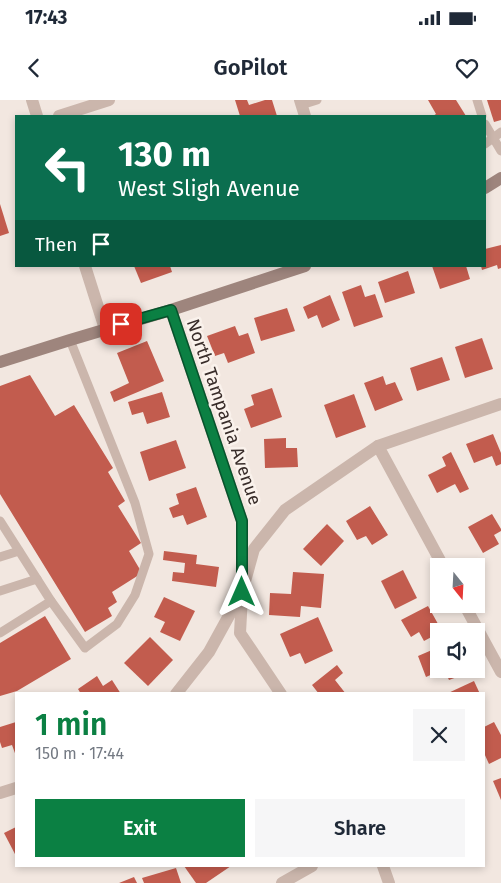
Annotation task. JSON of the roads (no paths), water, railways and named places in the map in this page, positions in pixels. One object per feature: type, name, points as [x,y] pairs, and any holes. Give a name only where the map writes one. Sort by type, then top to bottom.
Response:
[{"type":"main road","points":[[486,187],[501,178]]},
{"type":"main road","points":[[0,362],[171,310],[303,267]]},
{"type":"street","points":[[32,100],[37,115]]},
{"type":"street","points":[[62,115],[109,100]]},
{"type":"street","points":[[84,267],[105,330]]},
{"type":"street","name":"North Tampania Avenue","points":[[171,310],[242,521],[240,633],[280,692]]},
{"type":"street","points":[[178,692],[209,652],[242,592],[254,548],[285,510],[378,446],[501,404]]},
{"type":"street","points":[[378,446],[439,558]]},
{"type":"street","points":[[469,613],[501,672]]},
{"type":"street","points":[[0,793],[15,788]]},
{"type":"street","points":[[282,883],[310,867]]},
{"type":"street","points":[[383,867],[389,883]]},
{"type":"lane","points":[[302,107],[317,100]]},
{"type":"lane","points":[[478,100],[482,115]]},
{"type":"lane","points":[[486,126],[501,151]]},
{"type":"lane","points":[[486,143],[501,132]]},
{"type":"lane","points":[[0,521],[51,601],[85,648],[117,624],[135,595],[149,554],[135,503],[70,340]]},
{"type":"lane","points":[[0,557],[19,551]]},
{"type":"lane","points":[[0,592],[37,579]]},
{"type":"lane","points":[[1,632],[51,601]]}]
